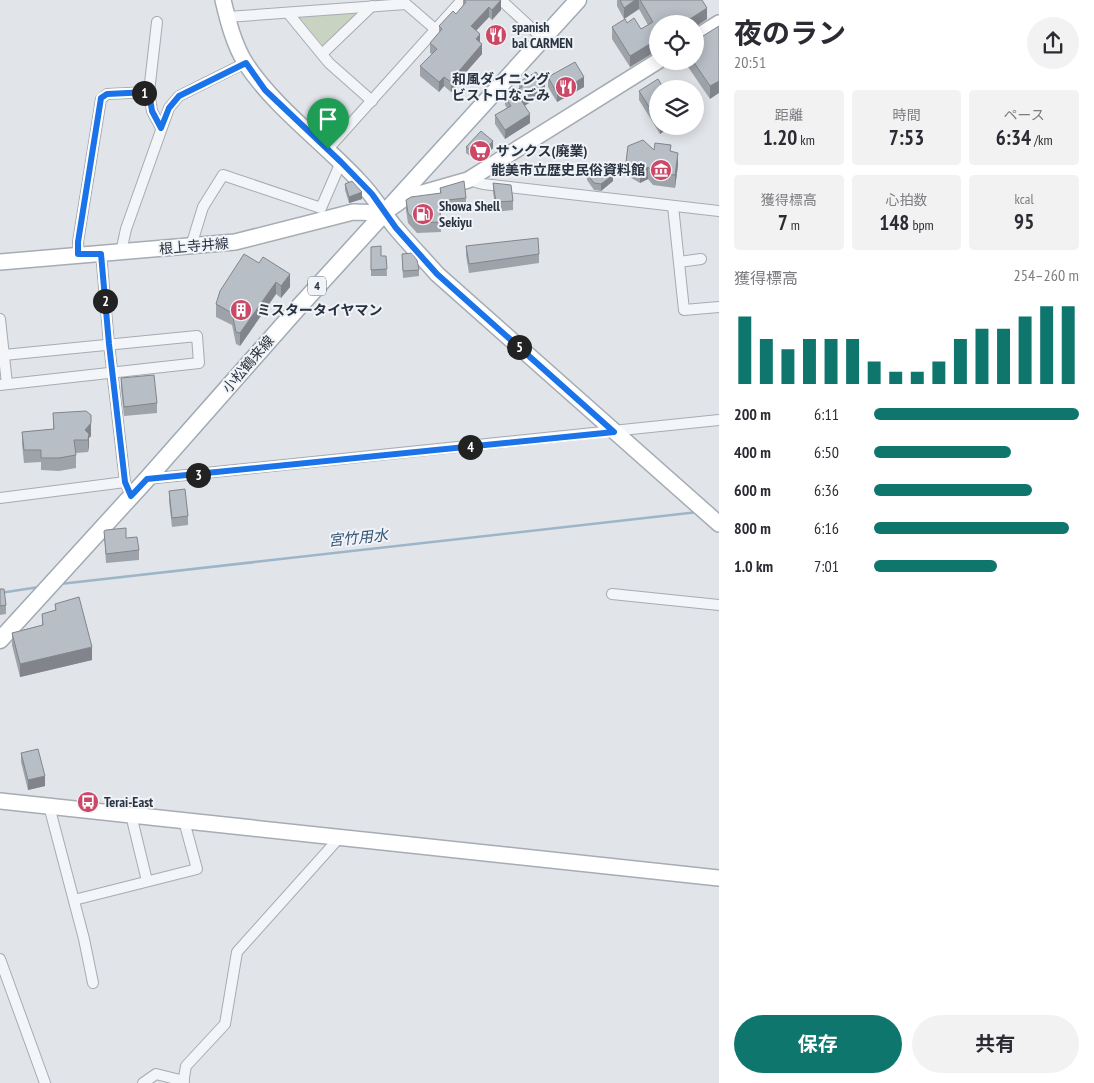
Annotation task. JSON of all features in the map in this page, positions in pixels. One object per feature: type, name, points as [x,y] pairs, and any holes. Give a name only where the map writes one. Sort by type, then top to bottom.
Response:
[{"type":"main road","points":[[223,0],[233,36],[246,63],[265,90],[328,149],[372,194],[384,213],[437,274],[716,522]]},
{"type":"main road","name":"小松鶴来線","points":[[0,640],[60,575],[128,489],[147,479],[384,213],[578,0]]},
{"type":"main road","points":[[704,32],[719,23]]},
{"type":"main road","points":[[384,213],[405,198],[468,180],[649,67]]},
{"type":"main road","name":"根上寺井線","points":[[0,262],[234,242],[353,212],[384,213]]},
{"type":"main road","points":[[0,801],[719,878]]},
{"type":"street","points":[[328,149],[462,0]]},
{"type":"street","points":[[501,0],[542,38]]},
{"type":"street","points":[[227,17],[406,4],[435,29]]},
{"type":"street","points":[[322,54],[372,6]]},
{"type":"street","points":[[288,14],[322,54],[372,100]]},
{"type":"street","points":[[157,22],[149,92],[152,111],[161,128]]},
{"type":"street","points":[[122,252],[126,229],[169,108],[179,96],[246,63]]},
{"type":"street","points":[[78,254],[78,242],[101,98],[107,94],[149,92]]},
{"type":"street","points":[[190,246],[203,207],[223,175],[321,208],[341,162]]},
{"type":"street","points":[[468,180],[483,184],[719,211]]},
{"type":"street","points":[[673,206],[684,310],[719,307]]},
{"type":"street","points":[[0,498],[128,489],[112,371],[101,254]]},
{"type":"street","points":[[679,262],[701,259]]},
{"type":"street","points":[[0,319],[4,355],[3,385],[112,371],[199,363],[197,336],[4,355]]},
{"type":"street","points":[[147,479],[719,420]]},
{"type":"street","points":[[612,594],[719,605]]},
{"type":"street","points":[[49,806],[74,900],[93,983]]},
{"type":"street","points":[[131,815],[147,881]]},
{"type":"street","points":[[74,900],[197,869],[184,821]]},
{"type":"street","points":[[143,1083],[156,1074],[184,1082],[186,1066],[225,1024],[236,952],[340,837]]},
{"type":"street","points":[[0,959],[45,1083]]},
{"type":"green space","points":[[367,8],[325,48],[297,15]]},
{"type":"building","points":[[464,0],[501,0],[492,10],[489,7],[471,26],[480,34],[476,39],[482,44],[451,82],[444,77],[439,82],[420,66],[437,49],[430,43],[442,29],[439,26],[453,11],[456,14],[466,2]]},
{"type":"building","points":[[620,0],[635,0],[624,8]]},
{"type":"building","points":[[640,0],[702,0],[707,8],[696,15],[649,15]]},
{"type":"building","points":[[634,18],[641,29],[649,24],[649,44],[630,56],[612,27],[625,19],[627,23]]},
{"type":"building","points":[[719,26],[719,81],[710,86],[699,70],[704,70],[704,35]]},
{"type":"building","points":[[575,62],[584,77],[557,93],[548,77]]},
{"type":"building","points":[[536,72],[545,84],[521,100],[530,114],[505,130],[495,115],[511,106],[505,97],[522,87],[519,82]]},
{"type":"building","points":[[649,85],[649,107],[639,91]]},
{"type":"building","points":[[481,131],[493,141],[479,156],[466,147]]},
{"type":"building","points":[[643,140],[654,150],[655,143],[671,145],[670,151],[678,153],[675,175],[653,173],[648,167],[640,170],[626,162],[628,146]]},
{"type":"building","points":[[604,163],[613,175],[601,184],[594,183],[587,174]]},
{"type":"building","points":[[352,181],[362,192],[349,197],[345,184]]},
{"type":"building","points":[[464,181],[466,198],[439,201],[441,222],[417,223],[408,213],[406,200],[411,197],[441,193],[440,188]]},
{"type":"building","points":[[493,183],[511,185],[513,201],[496,202]]},
{"type":"building","points":[[538,238],[539,254],[469,264],[466,246]]},
{"type":"building","points":[[381,246],[381,256],[386,256],[387,269],[371,270],[371,247]]},
{"type":"building","points":[[412,253],[417,260],[419,270],[403,271],[402,254]]},
{"type":"building","name":"ミスタータイヤマン","points":[[244,254],[259,263],[263,257],[290,274],[281,286],[276,282],[240,333],[236,332],[232,313],[216,304],[220,291]]},
{"type":"building","points":[[154,375],[157,403],[124,407],[121,378]]},
{"type":"building","points":[[86,411],[91,415],[91,423],[85,430],[89,434],[88,440],[74,440],[76,455],[59,458],[41,458],[41,450],[24,450],[22,432],[54,429],[53,413]]},
{"type":"building","points":[[185,489],[188,516],[172,518],[169,491]]},
{"type":"building","points":[[126,528],[126,538],[137,537],[139,550],[106,554],[104,531]]},
{"type":"building","points":[[0,589],[4,589],[6,605],[0,606]]},
{"type":"building","points":[[79,597],[92,647],[20,664],[12,633],[43,625],[42,614],[56,610],[55,604]]},
{"type":"building","points":[[38,749],[45,776],[28,780],[21,753]]},
{"type":"waterway","name":"宮竹用水","points":[[60,584],[698,512]]},
{"type":"waterway","name":"宮竹用水","points":[[0,593],[39,587]]},
{"type":"place","name":"spanish bal CARMEN","points":[[496,35]]},
{"type":"place","name":"和風ダイニング ビストロなごみ","points":[[566,87]]},
{"type":"place","name":"サンクス(廃業)","points":[[480,151]]},
{"type":"place","name":"能美市立歴史民俗資料館","points":[[661,170]]},
{"type":"place","name":"Showa Shell Sekiyu","points":[[423,214]]},
{"type":"place","name":"ミスタータイヤマン","points":[[241,310]]},
{"type":"place","name":"Terai-East","points":[[88,802]]},
{"type":"route","points":[[246,63],[265,90],[328,149],[372,194],[396,228],[437,274],[614,432],[147,479],[131,496],[125,482],[101,254],[78,254],[78,242],[93,140],[101,98],[107,94],[149,92],[152,111],[161,128],[169,108],[179,96],[246,63]]}]
